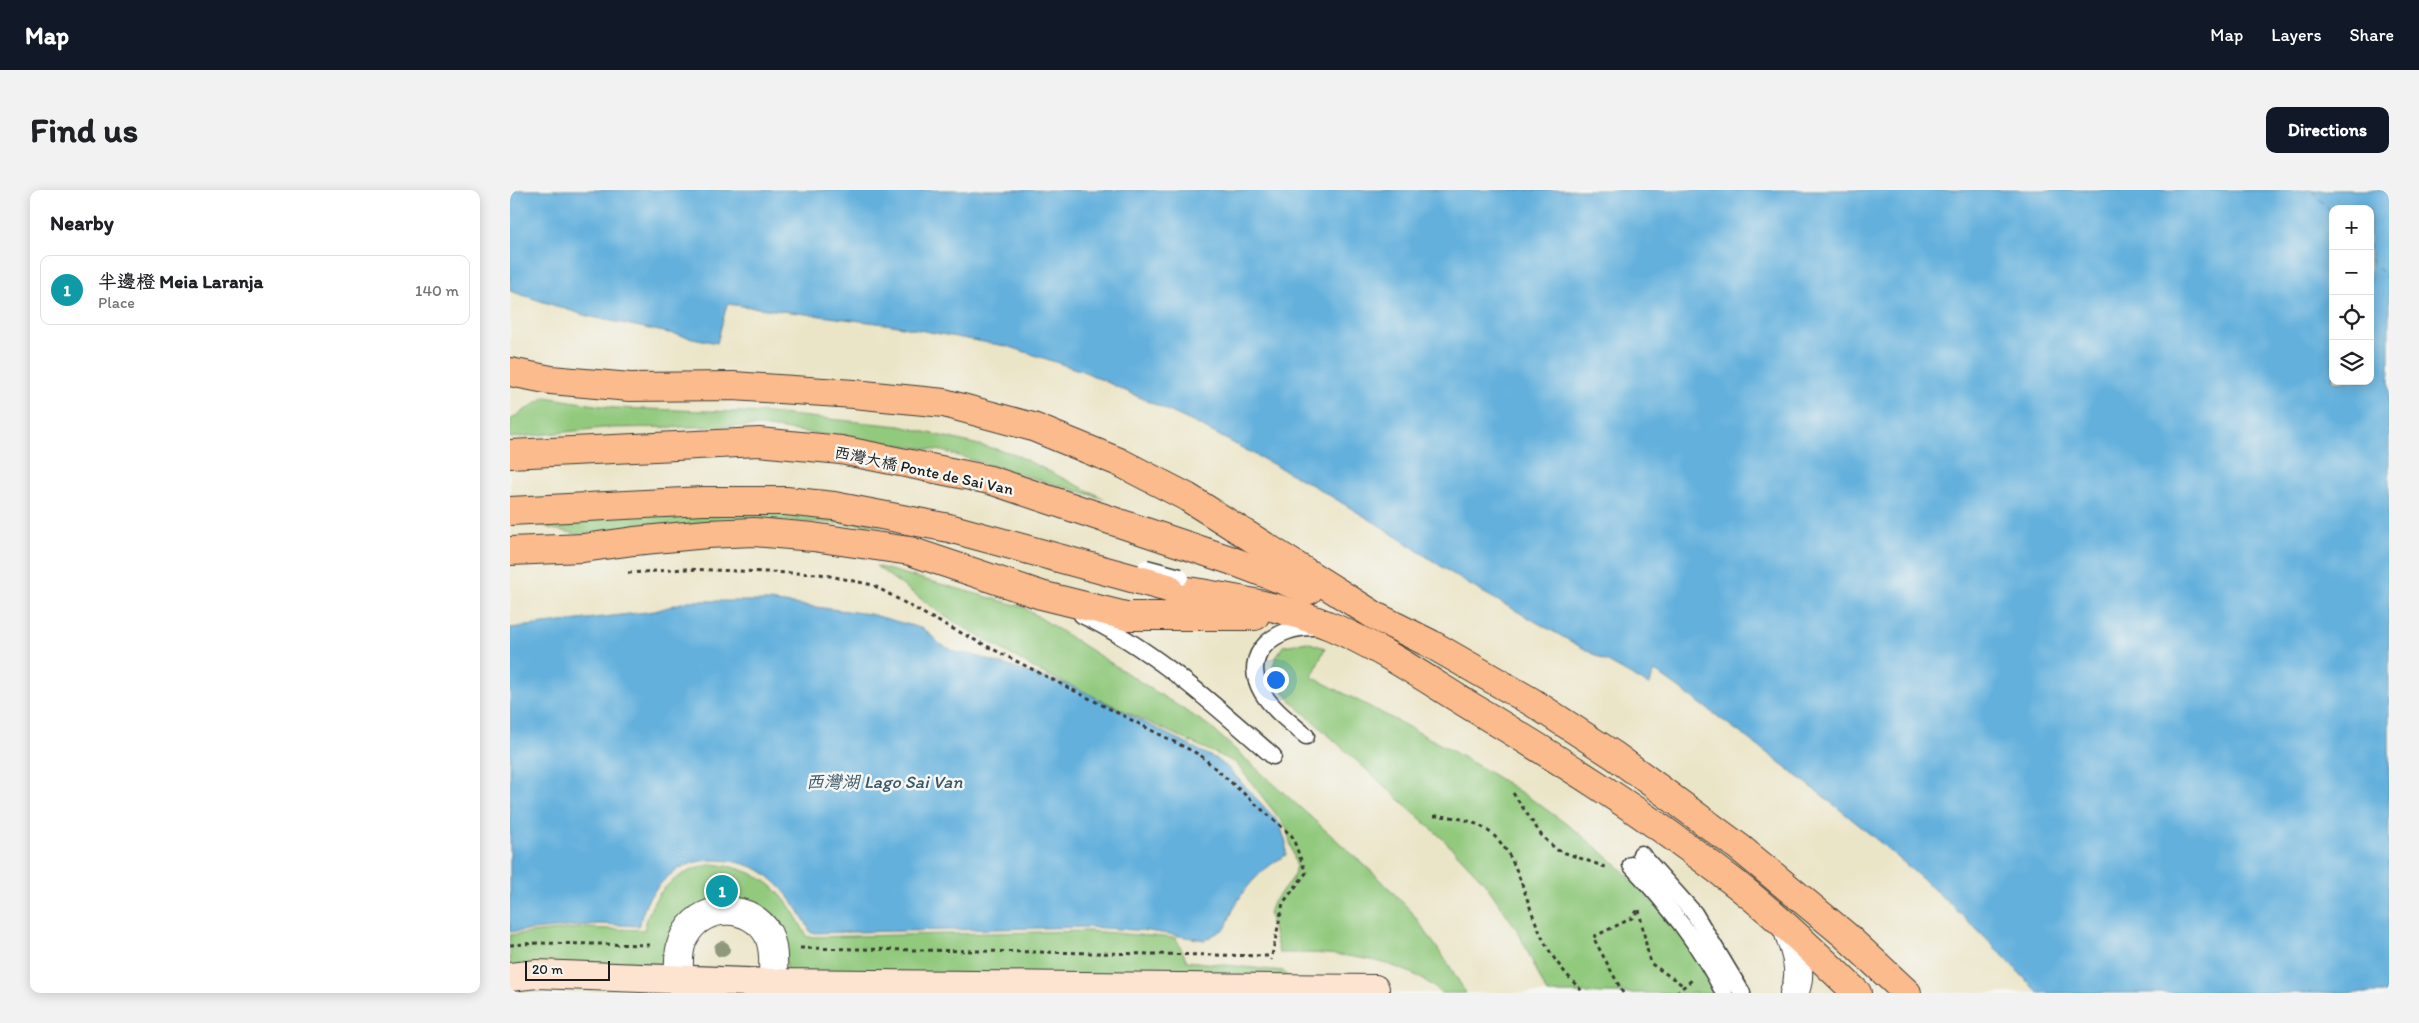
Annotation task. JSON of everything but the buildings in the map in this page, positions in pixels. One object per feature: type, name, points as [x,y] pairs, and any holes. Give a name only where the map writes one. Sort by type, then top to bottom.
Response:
[{"type":"main road","points":[[510,372],[551,380],[630,387],[733,386],[944,403],[1033,427],[1119,462],[1187,497],[1377,617],[1431,644],[1532,702],[1615,756],[1740,848],[1845,935],[1907,993]]},
{"type":"main road","name":"西灣大橋 Ponte de Sai Van","points":[[510,454],[759,442],[841,450],[990,480],[1288,586],[1324,615],[1377,617]]},
{"type":"main road","points":[[510,511],[703,501],[786,500],[834,506],[949,528],[1258,604],[1324,615],[1584,774],[1724,874],[1788,928],[1857,993]]},
{"type":"main road","points":[[510,551],[583,548],[643,540],[754,532],[861,542],[910,551],[1041,595],[1126,616],[1324,615]]},
{"type":"street","points":[[677,985],[680,945],[687,931],[698,920],[712,912],[728,910],[744,913],[757,921],[767,933],[772,947],[773,983]]},
{"type":"street","points":[[1788,928],[1796,953],[1799,971],[1794,993]]},
{"type":"street","points":[[510,977],[537,974],[677,985],[773,983],[1382,991]]},
{"type":"lane","points":[[510,462],[744,451],[788,452],[864,462],[919,472],[986,488],[1288,586]]},
{"type":"lane","points":[[510,502],[762,493],[838,499],[938,516],[1073,552],[1174,582]]},
{"type":"lane","points":[[1041,595],[1104,625],[1178,674],[1273,756]]},
{"type":"lane","points":[[1306,736],[1262,693],[1255,666],[1259,651],[1270,640],[1324,615]]},
{"type":"lane","points":[[1724,993],[1709,962],[1636,859],[1694,913],[1742,993]]},
{"type":"path","points":[[620,573],[685,568],[820,574],[873,585],[928,616],[1200,755],[1292,836],[1306,873],[1284,903],[1272,956],[799,948]]},
{"type":"path","points":[[1513,793],[1542,836],[1558,850],[1613,870]]},
{"type":"path","points":[[1434,816],[1455,816],[1484,826],[1505,846],[1545,944],[1557,964],[1584,993]]},
{"type":"path","points":[[1638,902],[1650,963],[1684,986]]},
{"type":"path","points":[[1623,993],[1593,937],[1632,918],[1639,909]]},
{"type":"path","points":[[1676,993],[1695,978]]},
{"type":"green space","points":[[545,397],[614,408],[769,413],[900,426],[1012,453],[1105,499],[942,451],[761,426],[603,428],[510,438],[510,420]]},
{"type":"green space","points":[[783,499],[881,525],[757,520],[577,534],[552,529],[510,512]]},
{"type":"green space","points":[[876,566],[1023,607],[1208,725],[1381,880],[1411,911],[1466,993],[1441,993],[1425,981],[1406,971],[1364,959],[1342,955],[1279,953],[1269,913],[1273,902],[1293,878],[1296,865],[1286,827],[1236,763],[1039,671],[943,615]]},
{"type":"green space","points":[[1307,642],[1325,648],[1312,677],[1411,728],[1510,785],[1557,817],[1602,852],[1642,890],[1684,939],[1704,968],[1715,993],[1547,993],[1518,931],[1484,882],[1445,841],[1293,703],[1276,682],[1273,670],[1274,663],[1283,646]]},
{"type":"green space","points":[[713,864],[746,871],[771,886],[790,907],[807,937],[1089,931],[1176,938],[1187,961],[1283,971],[1297,988],[788,976],[783,947],[708,910],[667,980],[510,979],[510,935],[580,928],[644,930],[653,904],[667,885],[687,872]]},
{"type":"water","points":[[510,190],[2389,190],[2389,993],[2038,993],[1950,904],[1903,862],[1806,783],[1655,671],[1649,685],[1468,584],[1377,524],[1314,486],[1199,425],[1085,372],[1010,347],[892,325],[727,304],[717,343],[587,316],[510,291]]},
{"type":"water","name":"西灣湖 Lago Sai Van","points":[[688,601],[769,601],[870,614],[924,629],[940,644],[958,653],[973,655],[1077,688],[1218,760],[1228,768],[1280,824],[1286,843],[1286,855],[1265,869],[1248,886],[1235,905],[1226,928],[1205,940],[1148,931],[1088,927],[811,933],[802,916],[777,883],[753,867],[725,860],[695,862],[667,877],[650,898],[644,909],[639,926],[599,924],[510,932],[510,628],[655,611]]},
{"type":"ferry route","points":[[2312,190],[2329,210]]},
{"type":"ferry route","points":[[2374,264],[2389,281]]},
{"type":"place","name":"半邊橙 Meia Laranja","points":[[722,891]]}]
